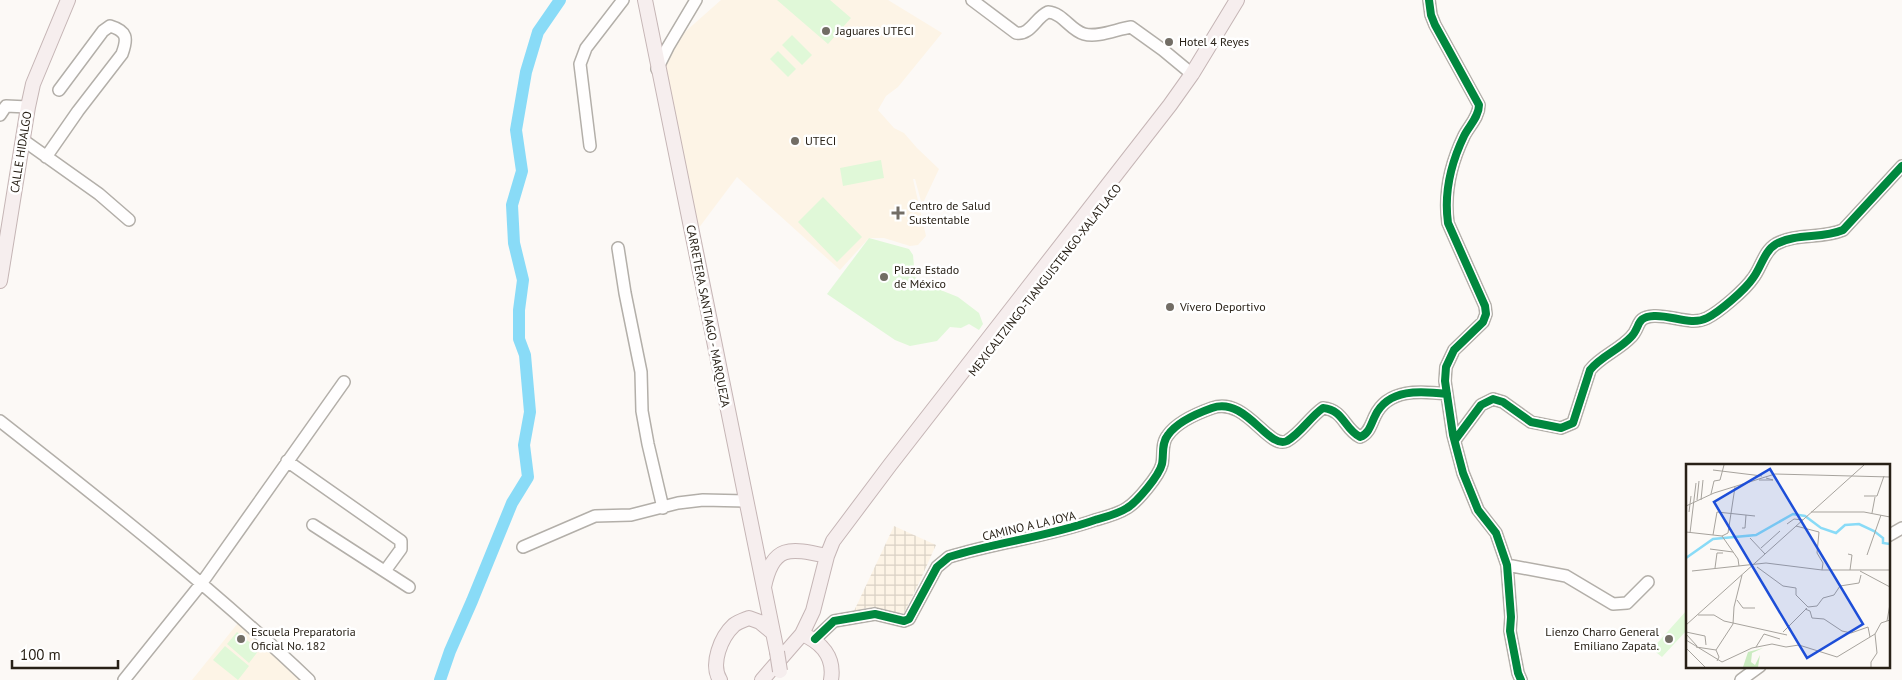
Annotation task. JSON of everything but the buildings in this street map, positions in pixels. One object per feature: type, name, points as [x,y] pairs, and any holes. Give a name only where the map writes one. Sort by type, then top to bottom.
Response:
[{"type":"main road","name":"CALLE HIDALGO","points":[[0,281],[33,84],[68,0]]},
{"type":"main road","name":"CARRETERA SANTIAGO - MARQUEZA","points":[[644,0],[781,676]]},
{"type":"main road","name":"MEXICALTZINGO-TIANGUISTENGO-XALATLACO","points":[[762,680],[808,636],[828,553],[833,541],[884,472],[1164,112],[1192,74],[1237,0]]},
{"type":"main road","name":"MEXICALTZINGO-TIANGUISTENGO-XALATLACO","points":[[828,553],[838,544],[894,474],[1178,109],[1247,0]]},
{"type":"main road","points":[[764,590],[767,572],[772,563],[783,553],[798,550],[828,553]]},
{"type":"main road","points":[[720,680],[716,665],[720,646],[735,625],[749,618],[760,622],[772,632]]},
{"type":"main road","points":[[808,636],[825,650],[830,659],[831,680]]},
{"type":"street","points":[[590,146],[580,64],[586,48],[623,0]]},
{"type":"street","points":[[657,69],[696,0]]},
{"type":"street","points":[[972,0],[1016,33],[1021,34],[1048,12],[1058,16],[1077,31],[1086,35],[1131,28],[1164,50],[1192,74]]},
{"type":"street","points":[[1429,0],[1431,15],[1435,25],[1479,105],[1479,111],[1463,139],[1452,170],[1448,184],[1446,213],[1448,223],[1485,306],[1486,314],[1483,322],[1454,350],[1446,368],[1444,382],[1463,473],[1478,510],[1496,533],[1507,564],[1511,617],[1510,631],[1521,680]]},
{"type":"street","points":[[46,157],[78,111],[122,54],[125,45],[124,33],[110,26],[103,31],[59,90]]},
{"type":"street","points":[[2,107],[28,107]]},
{"type":"street","points":[[23,140],[98,194],[129,220]]},
{"type":"street","points":[[1455,440],[1481,405],[1493,400],[1503,402],[1531,422],[1561,428],[1573,422],[1590,370],[1596,363],[1630,338],[1636,331],[1640,320],[1653,316],[1699,321],[1708,317],[1747,286],[1767,254],[1776,244],[1796,238],[1832,234],[1843,230],[1902,166]]},
{"type":"street","points":[[618,248],[624,293],[641,372],[644,420],[663,508]]},
{"type":"street","points":[[124,680],[201,584],[344,382]]},
{"type":"street","name":"CAMINO A LA JOYA","points":[[808,636],[834,621],[875,614],[904,621],[909,619],[937,567],[949,556],[1062,532],[1128,508],[1161,469],[1166,436],[1172,430],[1210,409],[1222,405],[1230,406],[1249,418],[1274,440],[1282,442],[1287,441],[1323,408],[1338,414],[1354,434],[1360,437],[1367,433],[1380,407],[1394,397],[1422,391],[1447,394]]},
{"type":"street","points":[[0,421],[101,500],[272,644],[310,680]]},
{"type":"street","points":[[287,461],[400,541],[401,549],[385,571]]},
{"type":"street","points":[[523,547],[595,516],[631,515],[678,503],[703,500],[746,501]]},
{"type":"street","points":[[312,525],[409,587]]},
{"type":"street","points":[[1890,535],[1902,528]]},
{"type":"street","points":[[1507,564],[1566,576],[1613,604],[1627,603],[1648,582]]},
{"type":"street","points":[[1741,680],[1757,668]]},
{"type":"shaded area","name":"UTECI","points":[[721,0],[888,0],[942,33],[898,87],[886,96],[878,110],[894,128],[904,133],[939,169],[922,205],[915,179],[913,179],[926,236],[918,245],[910,246],[884,238],[869,238],[840,270],[737,177],[698,229],[665,72],[668,47]]},
{"type":"shaded area","points":[[894,526],[936,545],[918,585],[904,613],[886,612],[871,607],[854,611]]},
{"type":"shaded area","name":"Escuela Preparatoria Oficial No. 182","points":[[238,623],[303,680],[192,680]]},
{"type":"green space","name":"Jaguares UTECI","points":[[777,0],[830,0],[851,18],[828,44]]},
{"type":"green space","points":[[792,35],[812,55],[802,65],[782,45]]},
{"type":"green space","points":[[778,51],[796,69],[788,77],[770,59]]},
{"type":"green space","points":[[881,160],[884,178],[843,186],[840,168]]},
{"type":"green space","points":[[823,197],[862,237],[837,262],[798,222]]},
{"type":"green space","points":[[869,238],[909,249],[913,255],[915,277],[958,297],[979,313],[983,324],[979,330],[969,324],[961,328],[950,327],[937,341],[910,346],[895,340],[827,294]]},
{"type":"green space","name":"Lienzo Charro General Emiliano Zapata.","points":[[1686,611],[1686,631],[1662,657],[1652,649]]},
{"type":"green space","points":[[237,632],[259,650],[249,663],[227,644]]},
{"type":"green space","points":[[225,646],[249,666],[238,680],[213,660]]},
{"type":"waterway","points":[[440,680],[450,651],[512,503],[528,477],[524,445],[530,412],[525,355],[519,339],[519,310],[523,280],[514,243],[512,205],[522,171],[516,130],[526,72],[538,32],[560,0]]},
{"type":"cycle path","points":[[1429,0],[1431,15],[1435,25],[1479,105],[1477,114],[1464,136],[1455,157],[1448,190],[1447,212],[1448,223],[1485,306],[1486,314],[1483,322],[1454,350],[1446,367],[1445,381],[1453,435],[1463,473],[1478,510],[1496,533],[1507,565],[1511,617],[1510,631],[1521,680]]},
{"type":"cycle path","points":[[1455,440],[1481,405],[1493,399],[1503,402],[1531,422],[1561,428],[1573,423],[1590,370],[1631,337],[1641,320],[1654,316],[1688,321],[1707,318],[1732,300],[1749,283],[1772,247],[1792,238],[1835,233],[1843,230],[1902,166]]},
{"type":"cycle path","points":[[815,639],[834,621],[875,614],[904,621],[909,619],[937,567],[949,557],[1059,531],[1116,514],[1123,510],[1142,495],[1157,475],[1162,464],[1166,438],[1172,430],[1182,422],[1206,410],[1224,406],[1235,409],[1272,438],[1280,442],[1292,438],[1323,408],[1330,409],[1340,416],[1350,429],[1360,437],[1368,431],[1375,416],[1388,400],[1406,393],[1427,392],[1447,394]]},
{"type":"place","name":"Jaguares UTECI","points":[[826,31]]},
{"type":"place","name":"Hotel 4 Reyes","points":[[1169,42]]},
{"type":"place","name":"UTECI","points":[[795,141]]},
{"type":"place","name":"Centro de Salud Sustentable","points":[[898,213]]},
{"type":"place","name":"Plaza Estado de México","points":[[884,277]]},
{"type":"place","name":"Vívero Deportivo","points":[[1170,307]]},
{"type":"place","name":"Escuela Preparatoria Oficial No. 182","points":[[241,639]]},
{"type":"place","name":"Lienzo Charro General Emiliano Zapata.","points":[[1669,639]]}]
